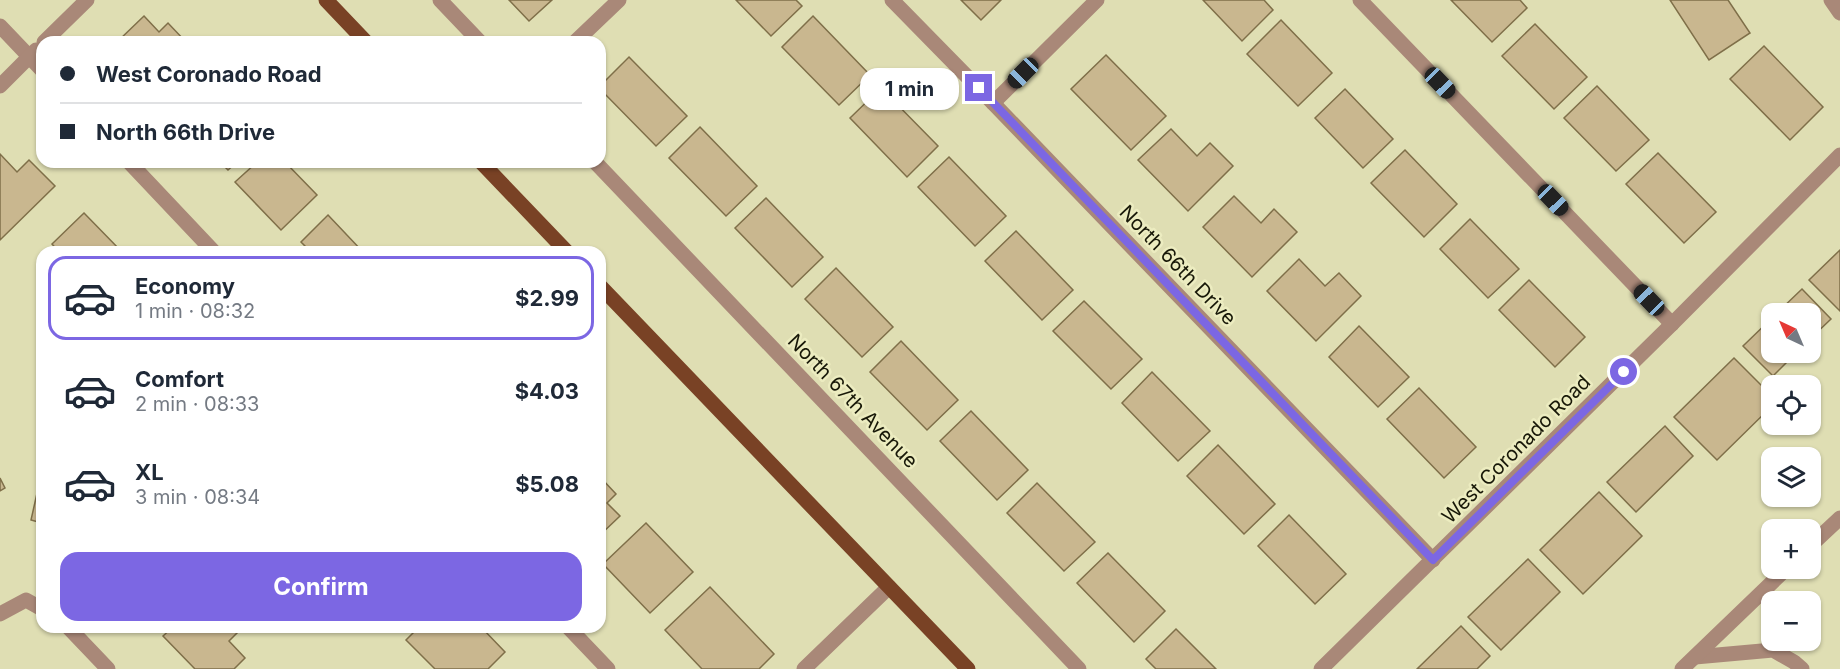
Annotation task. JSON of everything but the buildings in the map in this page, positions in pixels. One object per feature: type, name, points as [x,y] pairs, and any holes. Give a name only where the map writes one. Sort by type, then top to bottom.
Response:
[{"type":"main road","points":[[326,0],[360,36]]},
{"type":"main road","points":[[487,168],[561,246]]},
{"type":"main road","points":[[606,292],[968,669]]},
{"type":"street","points":[[50,36],[87,0]]},
{"type":"street","points":[[440,0],[474,36]]},
{"type":"street","points":[[581,36],[619,0]]},
{"type":"street","name":"North 66th Drive","points":[[892,0],[1433,560]]},
{"type":"street","points":[[993,103],[1097,0]]},
{"type":"street","points":[[1360,0],[1672,324]]},
{"type":"street","points":[[1831,0],[1840,13]]},
{"type":"street","points":[[0,26],[36,64]]},
{"type":"street","points":[[0,86],[36,50]]},
{"type":"street","name":"West Coronado Road","points":[[1321,669],[1672,324],[1840,155]]},
{"type":"street","points":[[135,168],[208,246]]},
{"type":"street","name":"North 67th Avenue","points":[[601,168],[1079,669]]},
{"type":"street","points":[[1821,536],[1840,518]]},
{"type":"street","points":[[1682,669],[1776,579]]},
{"type":"street","points":[[804,669],[889,587]]},
{"type":"street","points":[[0,614],[26,600],[36,606]]},
{"type":"street","points":[[74,633],[108,669]]},
{"type":"street","points":[[574,633],[608,669]]},
{"type":"street","points":[[1695,657],[1773,650],[1802,669]]},
{"type":"route","points":[[979,88],[1433,560],[1624,372]]}]
